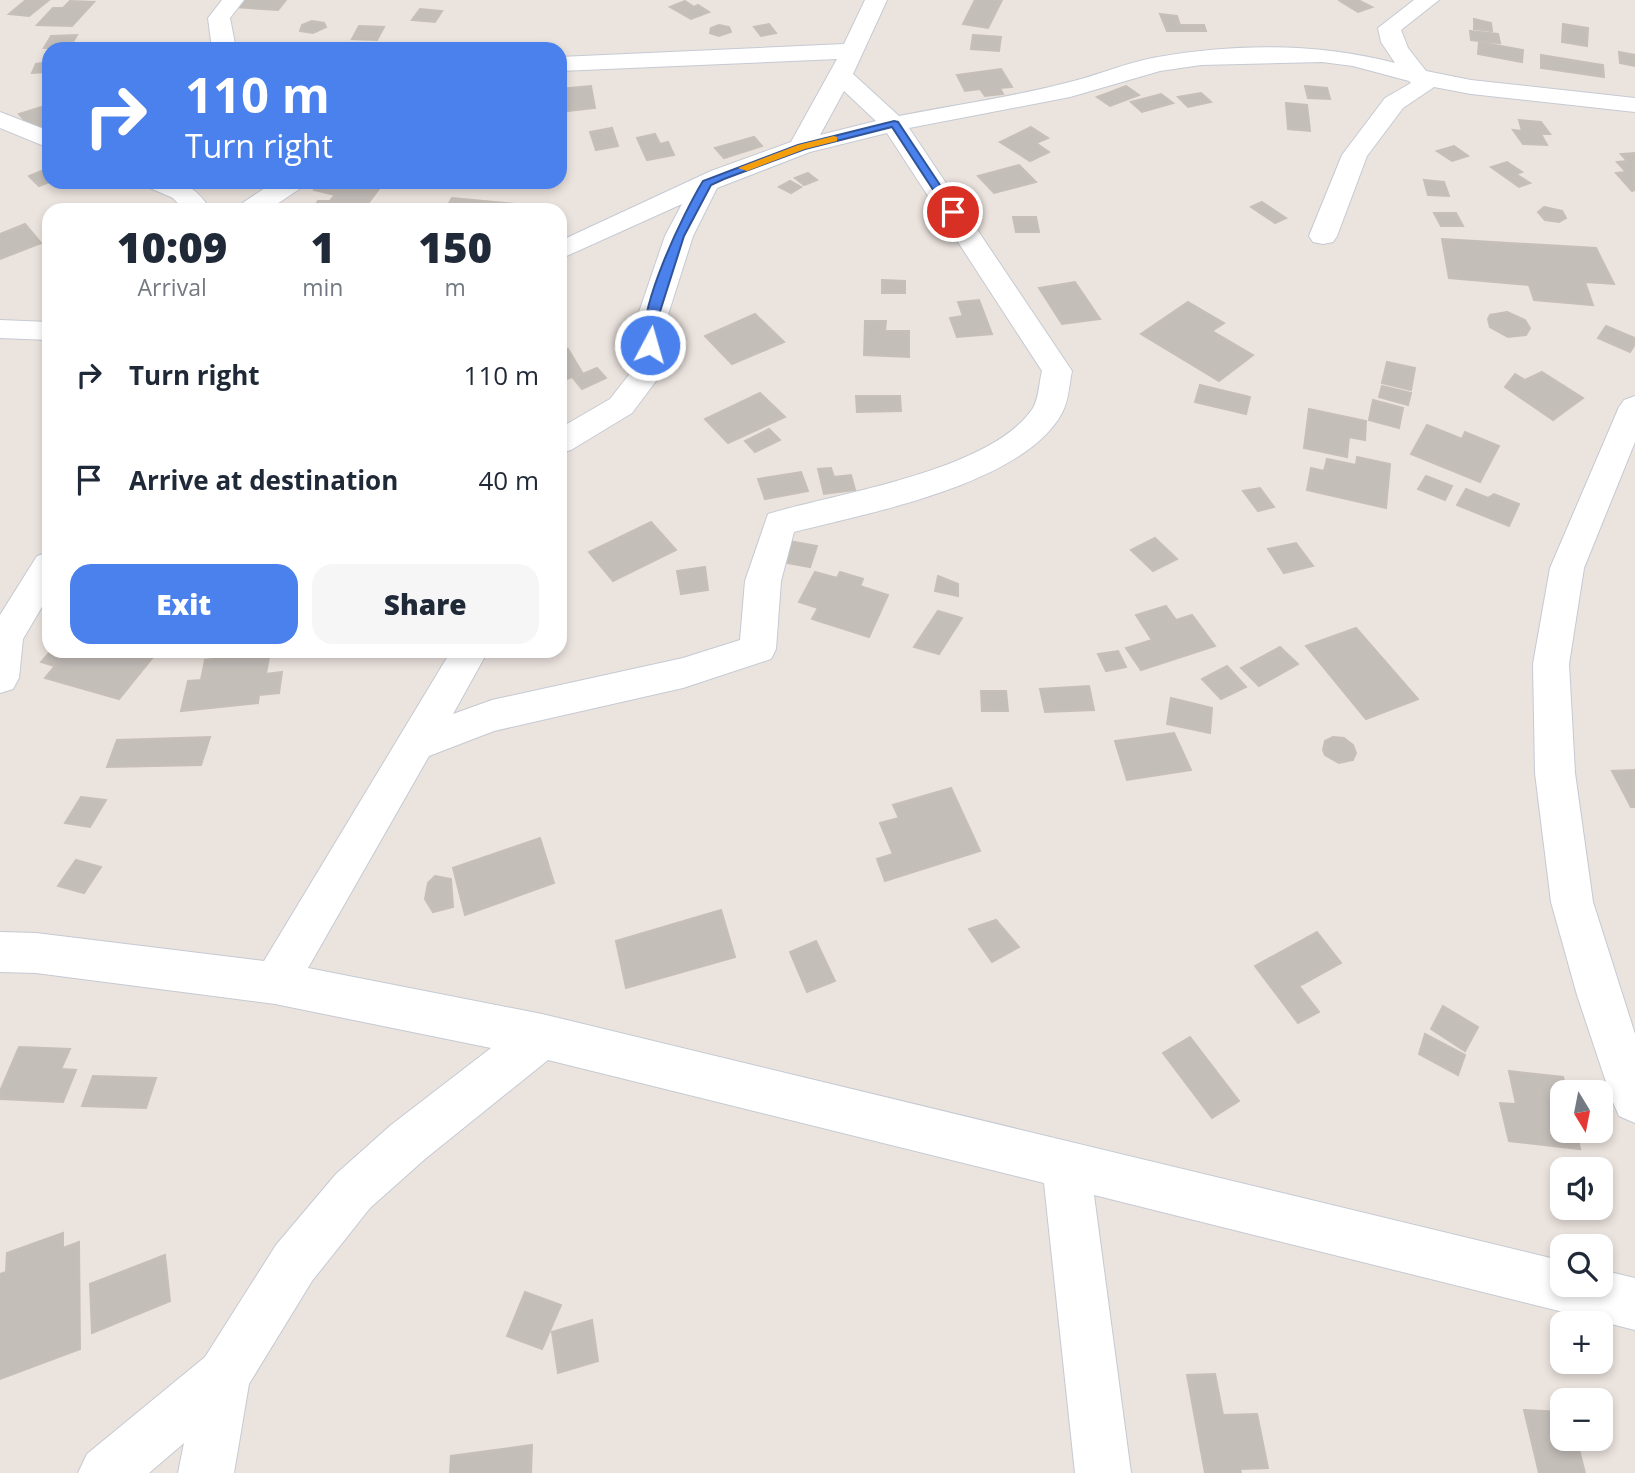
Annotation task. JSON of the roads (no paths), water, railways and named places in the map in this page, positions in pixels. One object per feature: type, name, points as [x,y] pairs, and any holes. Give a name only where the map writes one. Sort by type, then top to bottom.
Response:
[{"type":"street","points":[[223,42],[219,19],[233,0]]},
{"type":"street","points":[[801,147],[847,63],[876,0]]},
{"type":"street","points":[[1324,236],[1355,155],[1394,103],[1424,85],[1393,43],[1388,28],[1428,0]]},
{"type":"street","points":[[567,248],[707,183],[801,147],[894,124],[1070,90],[1157,64],[1201,58],[1322,55],[1354,59],[1471,87],[1635,105]]},
{"type":"street","points":[[567,64],[847,63]]},
{"type":"street","points":[[413,745],[492,716],[683,673],[758,649],[763,582],[780,523],[900,492],[971,469],[1021,439],[1047,411],[1057,370],[894,124],[847,63]]},
{"type":"street","points":[[0,119],[42,137]]},
{"type":"street","points":[[567,438],[621,407],[650,369],[650,321],[679,236],[707,183]]},
{"type":"street","points":[[175,189],[182,192],[192,203]]},
{"type":"street","points":[[260,203],[282,189]]},
{"type":"street","points":[[0,329],[42,331]]},
{"type":"street","points":[[1635,407],[1605,472],[1567,568],[1551,664],[1555,774],[1572,902],[1599,995],[1635,1100]]},
{"type":"street","points":[[0,678],[5,638],[42,577]]},
{"type":"street","points":[[275,983],[466,658]]},
{"type":"street","points":[[0,952],[36,953],[275,983],[542,1036],[1635,1304]]},
{"type":"street","points":[[106,1473],[224,1376],[294,1264],[353,1191],[408,1142],[542,1036]]},
{"type":"street","points":[[1066,1165],[1103,1473]]},
{"type":"street","points":[[206,1473],[224,1376]]}]
